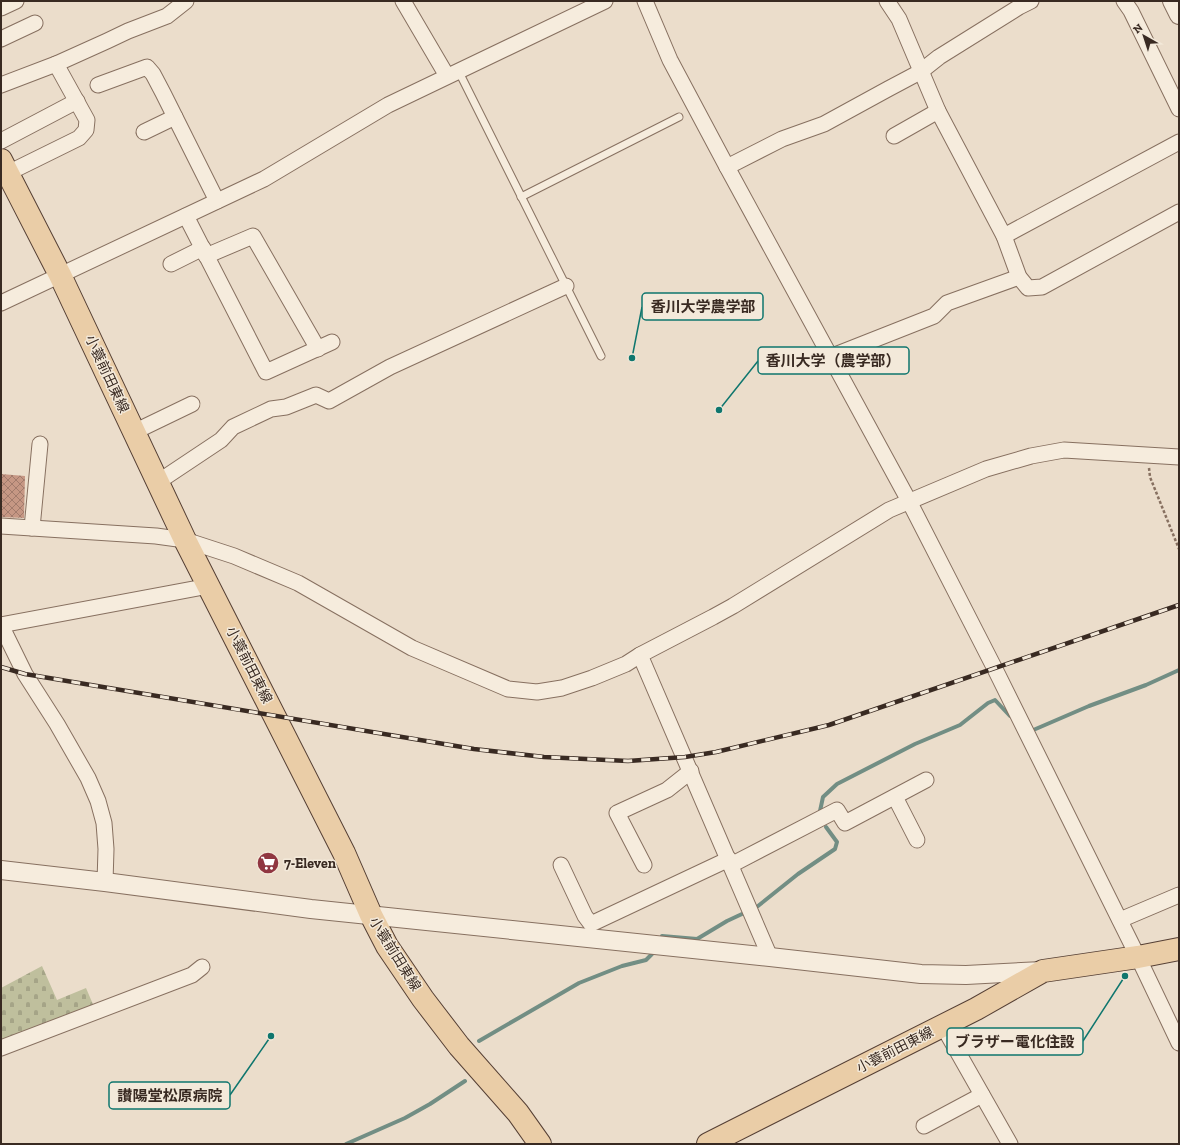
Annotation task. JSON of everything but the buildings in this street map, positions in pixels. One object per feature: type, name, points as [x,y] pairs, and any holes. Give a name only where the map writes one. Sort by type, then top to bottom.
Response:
[{"type":"main road","name":"小蓑前田東線","points":[[4,166],[60,275],[185,540],[344,853],[371,915],[387,946],[423,999],[459,1046],[518,1113],[540,1144]]},
{"type":"main road","name":"小蓑前田東線","points":[[708,1144],[943,1026],[1043,972],[1179,949]]},
{"type":"street","points":[[1,8],[16,1]]},
{"type":"street","points":[[1,85],[56,64],[128,31],[167,16],[186,1]]},
{"type":"street","points":[[403,1],[453,74]]},
{"type":"street","points":[[1,303],[264,180],[388,105],[605,1]]},
{"type":"street","points":[[645,1],[670,60],[910,501],[1120,920],[1179,1043]]},
{"type":"street","points":[[887,1],[898,19],[938,110],[1004,236],[1019,277],[1028,288],[1042,287],[1179,212]]},
{"type":"street","points":[[727,167],[782,139],[824,124],[920,72],[945,53],[1031,1]]},
{"type":"street","points":[[1124,1],[1175,90],[1179,109]]},
{"type":"street","points":[[1172,1],[1179,15]]},
{"type":"street","points":[[1,39],[36,23]]},
{"type":"street","points":[[4,166],[79,138],[86,130],[87,120],[56,64]]},
{"type":"street","points":[[98,85],[147,67],[153,74],[175,116],[217,201]]},
{"type":"street","points":[[1,141],[77,101]]},
{"type":"street","points":[[894,136],[938,110]]},
{"type":"street","points":[[144,132],[175,116]]},
{"type":"street","points":[[1004,236],[1179,142]]},
{"type":"street","points":[[186,216],[266,372],[332,342]]},
{"type":"street","points":[[171,264],[253,236],[318,349]]},
{"type":"street","points":[[830,356],[934,316],[947,303],[1019,277]]},
{"type":"street","points":[[158,482],[221,440],[233,427],[239,424],[272,409],[286,407],[316,395],[329,401],[390,367],[566,286]]},
{"type":"street","points":[[134,432],[192,404]]},
{"type":"street","points":[[32,528],[40,444]]},
{"type":"street","points":[[1,526],[156,536],[185,540],[234,556],[298,584],[412,648],[508,689],[537,692],[562,688],[626,664],[640,655],[713,617],[889,510],[986,469],[1031,456],[1064,450],[1179,457]]},
{"type":"street","points":[[105,882],[106,849],[104,823],[98,801],[88,778],[57,724],[25,674],[1,625],[209,586]]},
{"type":"street","points":[[640,655],[770,957]]},
{"type":"street","points":[[644,865],[617,813],[667,790],[691,771]]},
{"type":"street","points":[[591,931],[837,810],[845,823],[926,780]]},
{"type":"street","points":[[895,797],[917,840]]},
{"type":"street","points":[[561,865],[591,931]]},
{"type":"street","points":[[1,870],[311,909],[371,915],[591,931],[770,957],[921,974],[966,975],[1043,972]]},
{"type":"street","points":[[1120,920],[1179,895]]},
{"type":"street","points":[[1,1048],[192,975],[202,967]]},
{"type":"street","points":[[943,1026],[1010,1144]]},
{"type":"street","points":[[924,1126],[982,1095]]},
{"type":"lane","points":[[453,74],[521,197],[601,356]]},
{"type":"lane","points":[[521,197],[678,117]]},
{"type":"path","points":[[1148,455],[1150,477],[1179,549]]},
{"type":"green space","points":[[42,966],[57,1000],[86,988],[95,1009],[1,1041],[1,988]]},
{"type":"waterway","points":[[1031,731],[1089,706],[1146,685],[1179,670]]},
{"type":"waterway","points":[[820,811],[823,797],[837,784],[915,744],[960,725],[988,703],[995,700],[1010,716]]},
{"type":"waterway","points":[[758,906],[798,874],[835,849],[837,842],[826,827]]},
{"type":"waterway","points":[[662,936],[697,939],[742,914]]},
{"type":"waterway","points":[[479,1041],[579,983],[622,966],[646,960],[652,954]]},
{"type":"waterway","points":[[346,1144],[405,1118],[430,1104],[465,1081]]},
{"type":"railway","points":[[1,667],[25,674],[474,749],[544,757],[628,761],[685,757],[716,752],[829,725],[1179,605]]},
{"type":"place","name":"香川大学農学部","points":[[632,358]]},
{"type":"place","name":"香川大学（農学部）","points":[[719,410]]},
{"type":"place","name":"7-Eleven","points":[[268,863]]},
{"type":"place","name":"ブラザー電化住設","points":[[1125,976]]},
{"type":"place","name":"讃陽堂松原病院","points":[[271,1036]]}]
